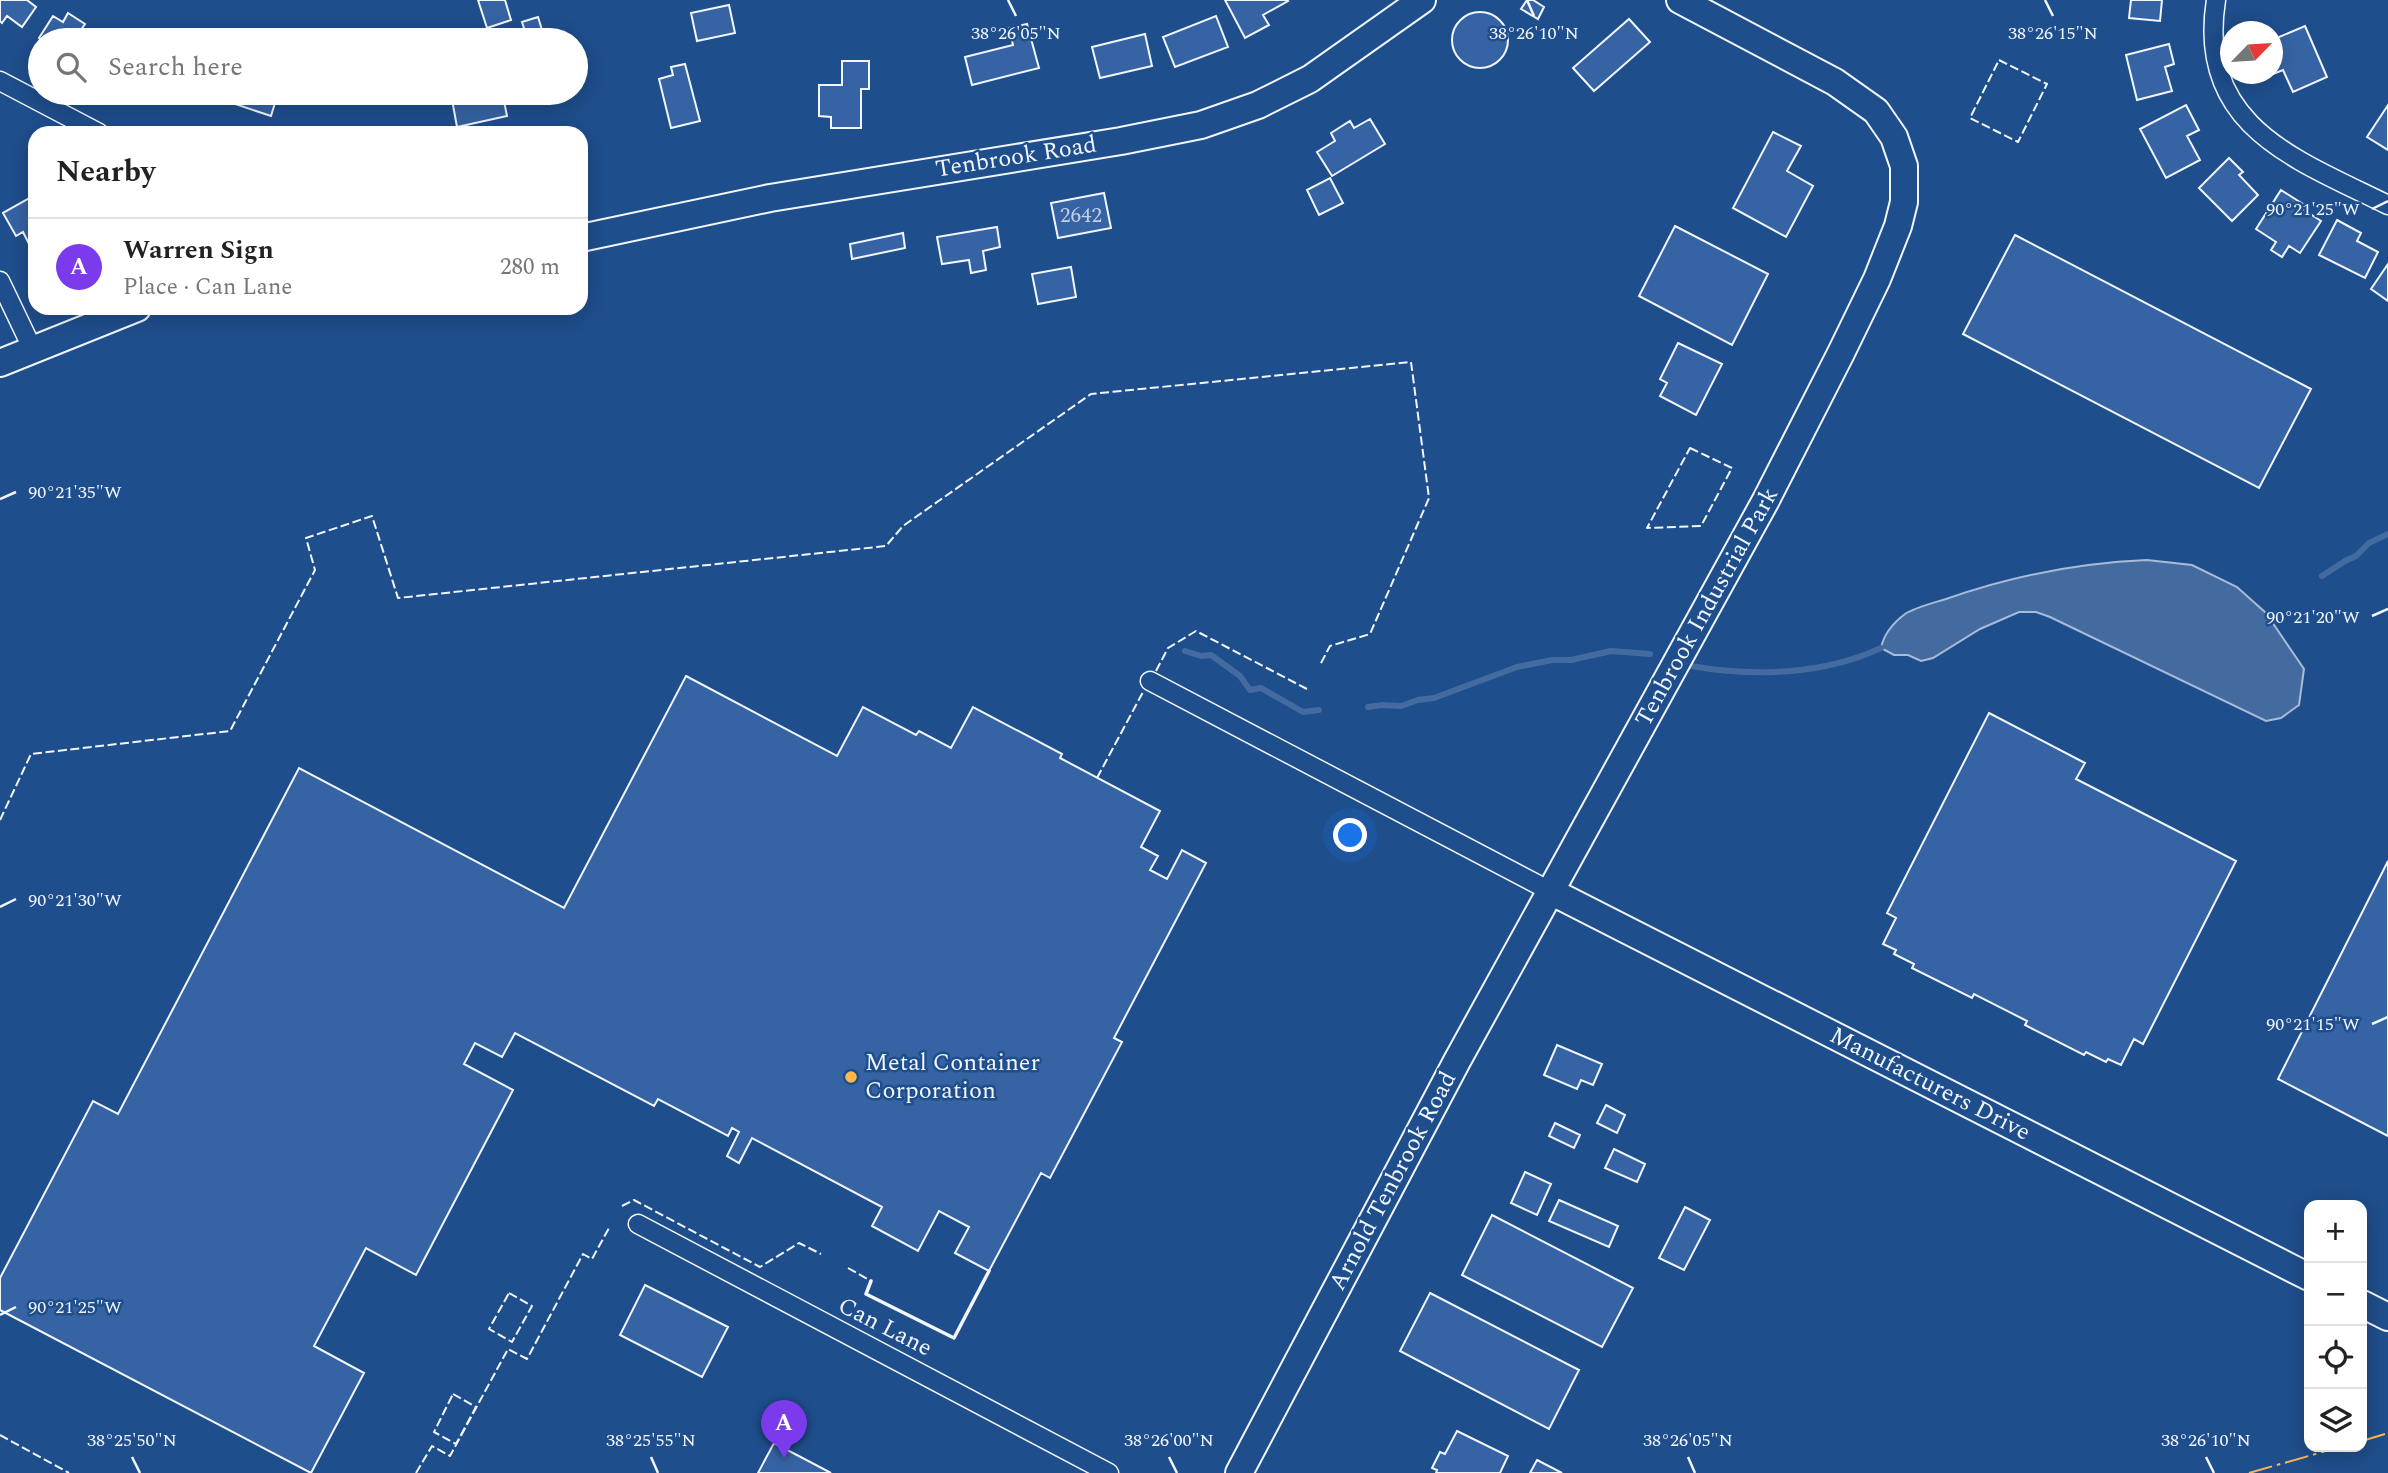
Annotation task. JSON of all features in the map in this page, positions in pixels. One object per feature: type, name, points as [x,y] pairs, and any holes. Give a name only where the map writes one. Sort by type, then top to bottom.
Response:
[{"type":"street","name":"Tenbrook Road","points":[[588,237],[770,198],[1201,125],[1258,105],[1310,79],[1422,0]]},
{"type":"street","name":"Tenbrook Industrial Park","points":[[1550,891],[1726,573],[1810,414],[1877,279],[1894,238],[1904,202],[1905,178],[1901,154],[1894,136],[1875,111],[1835,82],[1680,0]]},
{"type":"street","points":[[2216,0],[2213,22],[2214,49],[2219,74],[2229,98],[2244,119],[2258,133],[2295,158],[2388,205]]},
{"type":"street","points":[[0,82],[28,96]]},
{"type":"street","points":[[45,105],[85,126]]},
{"type":"street","points":[[0,281],[33,350]]},
{"type":"street","points":[[0,363],[120,315]]},
{"type":"street","points":[[1150,681],[1550,891]]},
{"type":"street","name":"Manufacturers Drive","points":[[1550,891],[2304,1274]]},
{"type":"street","name":"Arnold Tenbrook Road","points":[[1239,1473],[1550,891]]},
{"type":"street","name":"Can Lane","points":[[638,1224],[1109,1473]]},
{"type":"street","points":[[2367,1306],[2388,1317]]},
{"type":"water","points":[[2147,560],[2192,565],[2237,587],[2266,613],[2304,669],[2299,705],[2281,718],[2266,721],[2036,612],[2019,612],[1980,629],[1933,658],[1921,661],[1908,655],[1894,655],[1881,648],[1887,633],[1897,621],[1905,614],[1925,605],[2045,572]]},
{"type":"building","points":[[0,0],[27,0],[36,7],[22,27],[7,16],[2,23],[0,21]]},
{"type":"building","points":[[478,0],[505,0],[511,20],[487,28]]},
{"type":"building","points":[[1225,0],[1288,1],[1263,15],[1269,25],[1245,38]]},
{"type":"building","points":[[1527,0],[1533,0],[1544,7],[1538,19],[1521,9]]},
{"type":"building","points":[[2131,0],[2162,0],[2160,21],[2129,18]]},
{"type":"building","points":[[729,5],[735,33],[697,41],[691,13]]},
{"type":"building","points":[[1480,12],[1491,14],[1500,20],[1506,29],[1506,51],[1500,60],[1491,66],[1480,68],[1469,66],[1460,60],[1454,51],[1452,40],[1454,29],[1460,20],[1469,14]]},
{"type":"building","points":[[68,13],[85,24],[82,28],[45,28],[53,16],[63,22]]},
{"type":"building","points":[[1216,16],[1228,47],[1175,67],[1163,37]]},
{"type":"building","points":[[538,17],[541,28],[524,28],[522,22]]},
{"type":"building","points":[[1629,19],[1650,42],[1594,91],[1573,68]]},
{"type":"building","points":[[1027,24],[1039,68],[972,85],[965,57],[1013,45],[1009,28]]},
{"type":"building","points":[[2305,26],[2327,77],[2293,92],[2283,70],[2283,35]]},
{"type":"building","points":[[1145,34],[1152,66],[1100,78],[1092,47]]},
{"type":"building","points":[[2169,44],[2174,64],[2165,67],[2172,91],[2137,100],[2126,55]]},
{"type":"building","points":[[842,61],[869,61],[869,89],[861,89],[861,128],[831,128],[831,117],[819,116],[819,85],[842,85]]},
{"type":"building","points":[[685,64],[700,121],[671,128],[659,79],[673,75],[671,67]]},
{"type":"building","points":[[238,105],[274,105],[271,116]]},
{"type":"building","points":[[453,105],[505,105],[507,116],[457,126]]},
{"type":"building","points":[[2186,105],[2199,130],[2187,136],[2200,160],[2166,178],[2140,129]]},
{"type":"building","points":[[2388,105],[2388,150],[2367,137]]},
{"type":"building","points":[[1370,119],[1385,144],[1332,176],[1317,152],[1335,141],[1331,133],[1350,121],[1354,128]]},
{"type":"building","points":[[1773,132],[1801,146],[1787,171],[1813,186],[1786,237],[1733,208]]},
{"type":"building","points":[[2229,158],[2243,172],[2239,175],[2258,195],[2232,221],[2199,188]]},
{"type":"building","points":[[1330,178],[1343,203],[1319,215],[1307,190]]},
{"type":"building","points":[[2281,190],[2303,204],[2301,208],[2321,221],[2300,253],[2289,246],[2282,257],[2271,250],[2276,242],[2256,229]]},
{"type":"building","points":[[1104,193],[1111,228],[1058,238],[1051,203]]},
{"type":"building","points":[[28,199],[28,242],[23,232],[16,236],[3,213]]},
{"type":"building","points":[[2337,220],[2361,233],[2357,241],[2378,252],[2365,278],[2319,255]]},
{"type":"building","points":[[1675,226],[1768,274],[1732,345],[1639,296]]},
{"type":"building","points":[[997,227],[1000,247],[983,251],[986,270],[971,273],[969,260],[942,264],[937,237]]},
{"type":"building","points":[[903,233],[905,248],[852,259],[850,244]]},
{"type":"building","points":[[2015,235],[2311,389],[2259,488],[1963,334]]},
{"type":"building","points":[[2388,264],[2388,301],[2371,289]]},
{"type":"building","points":[[1071,267],[1076,297],[1038,304],[1032,274]]},
{"type":"building","points":[[1678,343],[1722,364],[1696,415],[1660,396],[1667,383],[1660,379]]},
{"type":"building","name":"Metal Container Corporation","points":[[686,676],[837,756],[863,707],[916,735],[919,731],[951,748],[973,707],[1062,754],[1060,758],[1160,811],[1141,847],[1158,856],[1150,870],[1167,879],[1182,850],[1206,863],[1114,1038],[1122,1042],[1050,1178],[1041,1173],[989,1271],[955,1253],[969,1227],[939,1211],[918,1251],[872,1226],[882,1207],[752,1138],[739,1163],[727,1156],[739,1132],[732,1128],[728,1136],[658,1099],[654,1106],[515,1033],[502,1057],[475,1043],[464,1064],[513,1090],[416,1275],[366,1248],[314,1346],[364,1373],[311,1473],[0,1310],[0,1278],[93,1101],[118,1114],[299,768],[564,908]]},
{"type":"building","points":[[1989,713],[2085,763],[2076,779],[2236,861],[2143,1044],[2134,1039],[2121,1065],[2108,1059],[2106,1062],[2086,1052],[2084,1055],[2025,1025],[2027,1021],[1974,994],[1972,998],[1912,968],[1914,964],[1894,954],[1896,950],[1883,944],[1896,918],[1887,913]]},
{"type":"building","points":[[2388,861],[2388,1136],[2278,1079]]},
{"type":"building","points":[[1557,1045],[1602,1064],[1593,1085],[1581,1080],[1577,1089],[1544,1075]]},
{"type":"building","points":[[1606,1105],[1625,1115],[1617,1133],[1597,1123]]},
{"type":"building","points":[[1555,1123],[1580,1135],[1574,1148],[1549,1136]]},
{"type":"building","points":[[1614,1149],[1645,1164],[1637,1182],[1605,1168]]},
{"type":"building","points":[[1525,1172],[1551,1184],[1537,1215],[1511,1203]]},
{"type":"building","points":[[1559,1200],[1618,1226],[1609,1247],[1549,1221]]},
{"type":"building","points":[[1685,1207],[1710,1220],[1684,1270],[1659,1258]]},
{"type":"building","points":[[1492,1215],[1633,1288],[1602,1347],[1462,1275]]},
{"type":"building","points":[[645,1285],[728,1327],[702,1377],[620,1335]]},
{"type":"building","points":[[1430,1293],[1579,1370],[1549,1429],[1400,1351]]},
{"type":"building","points":[[1457,1431],[1508,1456],[1500,1473],[1436,1473],[1437,1470],[1432,1468],[1440,1452],[1445,1454]]},
{"type":"building","points":[[774,1443],[831,1473],[758,1473]]},
{"type":"building","points":[[1537,1460],[1562,1473],[1530,1473]]},
{"type":"waterway","points":[[2322,576],[2356,556],[2369,543],[2388,534]]},
{"type":"waterway","points":[[1691,666],[1739,672],[1788,671],[1836,664],[1881,648]]},
{"type":"waterway","points":[[1185,651],[1201,656],[1211,655],[1240,676],[1250,690],[1261,688],[1303,712],[1319,710]]},
{"type":"waterway","points":[[1368,707],[1401,706],[1434,698],[1517,667],[1552,660],[1571,660],[1611,651],[1650,654]]},
{"type":"fence","points":[[1999,60],[2047,84],[2018,142],[1970,118],[1999,60]]},
{"type":"fence","points":[[0,820],[31,754],[230,731],[315,570],[306,538],[372,516],[398,598],[886,546],[903,526],[1091,394],[1411,362],[1429,498],[1370,634],[1330,646],[1320,665]]},
{"type":"fence","points":[[1690,448],[1732,468],[1701,526],[1647,528],[1690,448]]},
{"type":"fence","points":[[1156,671],[1168,648],[1196,631],[1307,689]]},
{"type":"fence","points":[[1097,778],[1143,692]]},
{"type":"fence","points":[[622,1206],[634,1200],[760,1267],[799,1243],[821,1254]]},
{"type":"fence","points":[[416,1473],[432,1446],[450,1456],[508,1349],[527,1359],[583,1254],[592,1259],[609,1228]]},
{"type":"fence","points":[[848,1268],[871,1281]]},
{"type":"fence","points":[[509,1293],[532,1306],[512,1342],[489,1329],[509,1293]]},
{"type":"fence","points":[[453,1394],[476,1407],[456,1444],[434,1432],[453,1394]]},
{"type":"fence","points":[[0,1435],[69,1473]]},
{"type":"wall","points":[[871,1281],[866,1294],[954,1338],[989,1271]]},
{"type":"power","points":[[2367,1439],[2388,1433]]},
{"type":"power","points":[[2249,1473],[2322,1452]]},
{"type":"place","name":"Metal Container Corporation","points":[[851,1077]]},
{"type":"place","name":"Warren Sign","points":[[784,1458]]}]
